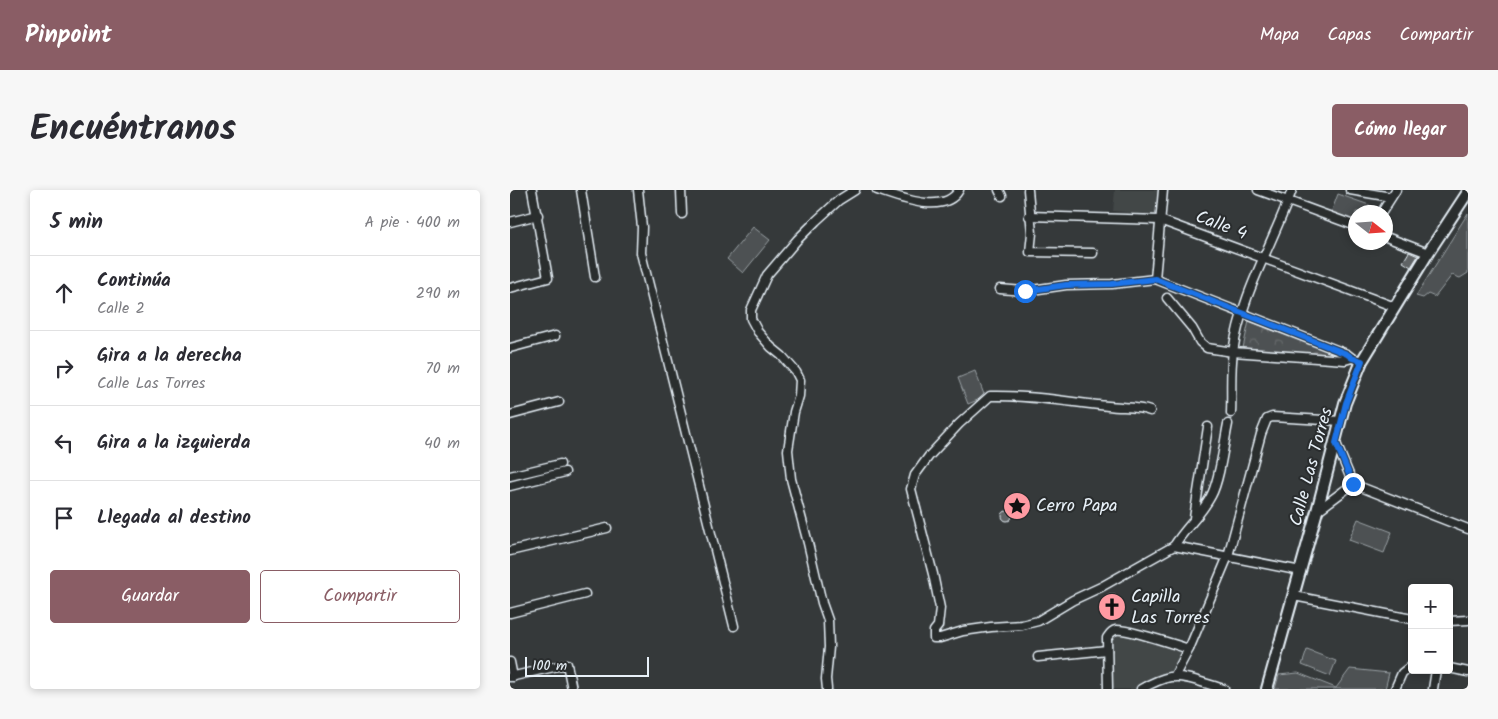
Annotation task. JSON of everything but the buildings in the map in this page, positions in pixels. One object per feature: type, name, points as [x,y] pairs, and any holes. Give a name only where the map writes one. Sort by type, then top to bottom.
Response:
[{"type":"street","points":[[510,288],[548,278],[532,190]]},
{"type":"street","points":[[581,190],[595,277]]},
{"type":"street","points":[[638,190],[642,227],[641,253],[734,626]]},
{"type":"street","points":[[681,190],[682,214]]},
{"type":"street","points":[[827,689],[828,620],[791,479],[788,450],[794,412],[799,396],[800,380],[796,372],[758,332],[751,319],[752,310],[767,276],[797,240],[816,221],[840,200],[855,190]]},
{"type":"street","points":[[877,190],[909,201],[936,203],[950,201],[959,190]]},
{"type":"street","points":[[1028,190],[1032,233],[1030,252],[1093,253]]},
{"type":"street","points":[[1155,279],[1163,190]]},
{"type":"street","points":[[1258,190],[1348,223]]},
{"type":"street","points":[[1231,413],[1233,352],[1243,312],[1263,257],[1292,190]]},
{"type":"street","points":[[1350,190],[1394,194],[1387,205]]},
{"type":"street","name":"Calle Las Torres","points":[[1268,689],[1357,360],[1395,307],[1468,192]]},
{"type":"street","points":[[510,222],[538,215]]},
{"type":"street","name":"Calle 4","points":[[1030,216],[1160,220],[1395,307]]},
{"type":"street","points":[[1393,240],[1428,253]]},
{"type":"street","points":[[1000,289],[1025,291],[1066,285],[1112,284],[1155,279],[1243,312],[1347,354],[1357,360]]},
{"type":"street","points":[[1167,298],[1192,328],[1203,346],[1207,348],[1233,352],[1357,360]]},
{"type":"street","points":[[510,348],[555,336]]},
{"type":"street","points":[[1150,411],[1014,396],[990,396],[959,424],[929,456],[915,475],[911,489],[940,608],[938,626],[934,631],[934,638],[963,631],[1022,625],[1038,621],[1174,546],[1180,535],[1202,511],[1212,495],[1228,424]]},
{"type":"street","points":[[510,414],[559,402]]},
{"type":"street","points":[[1174,677],[1189,649],[1228,556],[1266,419],[1272,417],[1341,421]]},
{"type":"street","points":[[1194,518],[1208,427]]},
{"type":"street","points":[[1336,443],[1353,484],[1468,529]]},
{"type":"street","points":[[510,476],[560,464]]},
{"type":"street","points":[[510,486],[565,472]]},
{"type":"street","points":[[1317,511],[1353,484]]},
{"type":"street","points":[[510,551],[607,528]]},
{"type":"street","points":[[1174,546],[1301,571]]},
{"type":"street","points":[[510,612],[585,594]]},
{"type":"street","points":[[1294,596],[1408,618]]},
{"type":"street","points":[[1453,621],[1468,620]]},
{"type":"street","points":[[1108,689],[1106,638],[1113,631],[1119,630],[1189,649]]},
{"type":"street","points":[[1038,657],[1107,650]]},
{"type":"street","points":[[510,662],[512,677],[567,664],[572,689]]},
{"type":"street","points":[[1395,689],[1402,673],[1408,668]]},
{"type":"street","points":[[1453,669],[1468,672]]},
{"type":"street","points":[[1433,689],[1435,674]]},
{"type":"street","points":[[1141,689],[1160,680],[1174,677],[1224,689]]},
{"type":"shaded area","points":[[1115,190],[1159,190],[1156,215],[1113,211]]},
{"type":"shaded area","points":[[1117,632],[1182,651],[1170,673],[1136,689],[1111,689],[1108,641]]},
{"type":"green space","points":[[1338,194],[1369,205],[1348,205],[1348,219],[1331,213]]},
{"type":"green space","points":[[1468,213],[1468,273],[1460,278],[1452,275],[1435,297],[1428,294],[1423,298],[1416,296]]},
{"type":"green space","points":[[753,227],[770,240],[743,273],[727,259]]},
{"type":"green space","points":[[1249,321],[1341,356],[1243,348]]},
{"type":"green space","points":[[975,371],[985,397],[968,404],[958,378]]},
{"type":"green space","points":[[1358,519],[1392,532],[1384,553],[1349,540]]},
{"type":"green space","points":[[1307,650],[1336,661],[1330,676],[1302,665]]},
{"type":"green space","points":[[1350,669],[1389,673],[1385,689],[1275,689],[1279,675],[1298,673],[1336,688]]},
{"type":"place","name":"Cerro Papa","points":[[1017,506]]},
{"type":"place","name":"Capilla Las Torres","points":[[1112,607]]},
{"type":"route","points":[[1025,291],[1066,285],[1112,284],[1155,279],[1243,312],[1362,361],[1346,403],[1336,443],[1353,484]]}]
